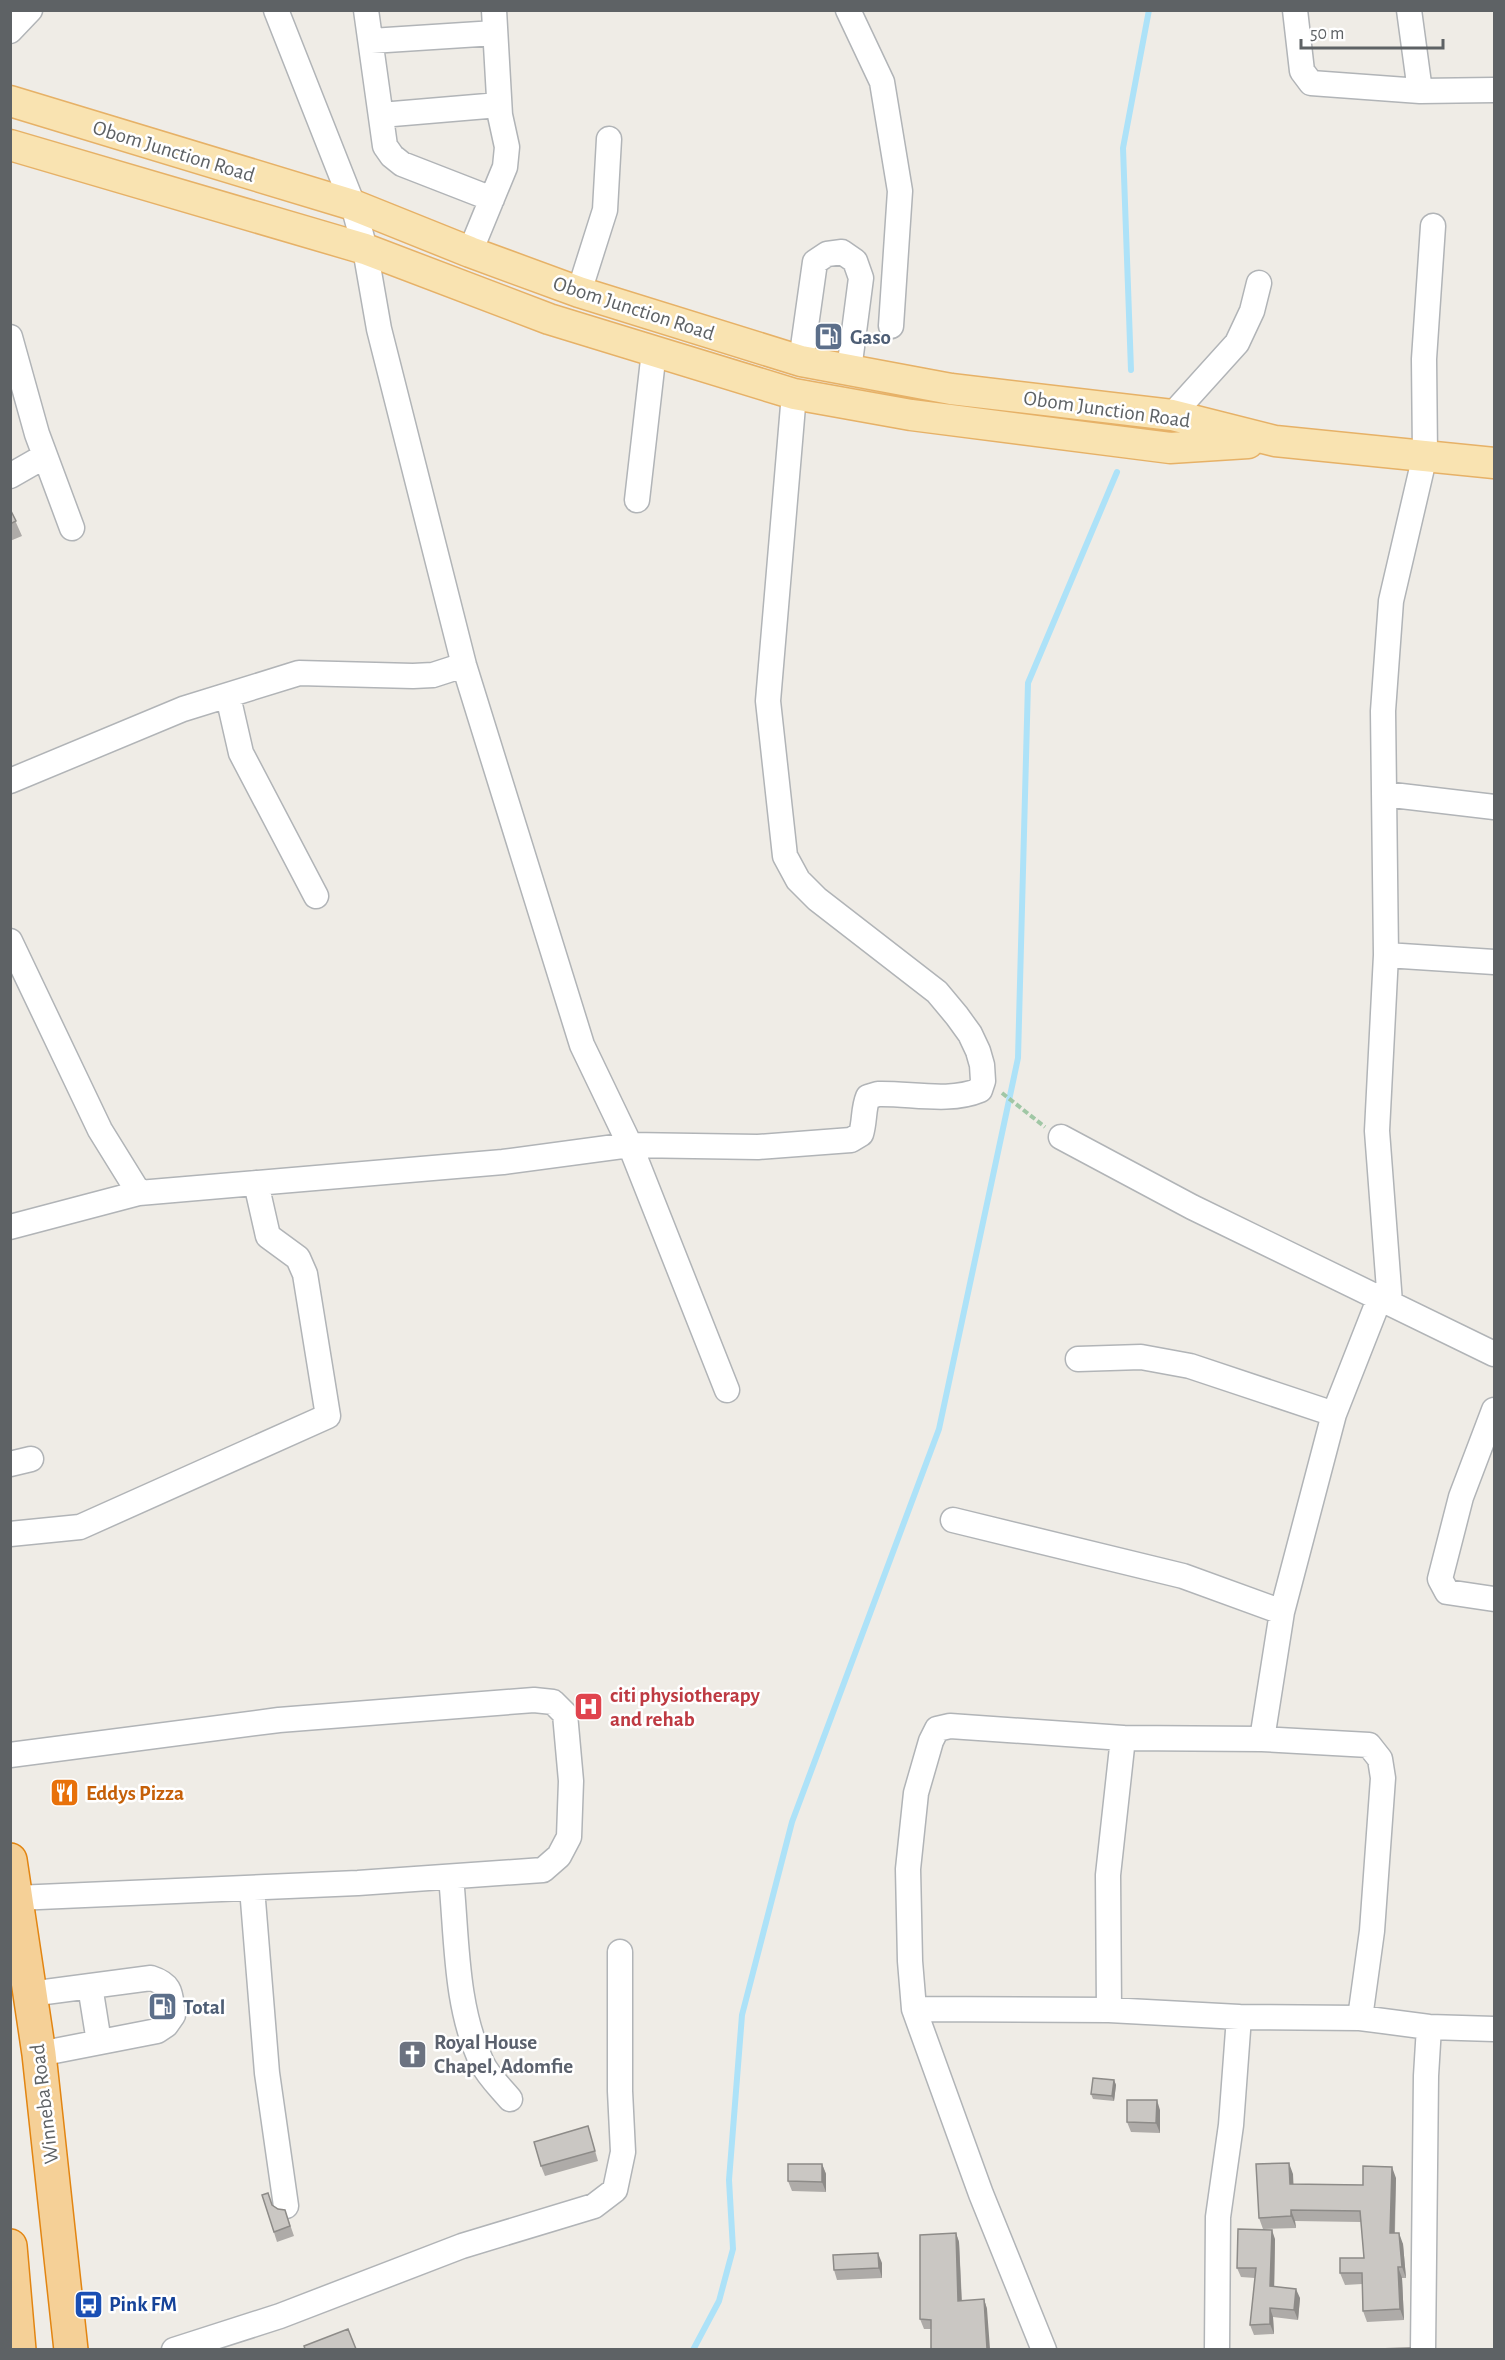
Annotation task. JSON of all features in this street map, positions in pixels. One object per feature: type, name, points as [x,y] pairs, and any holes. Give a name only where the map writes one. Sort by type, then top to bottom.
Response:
[{"type":"highway","name":"Winneba Road","points":[[10,1860],[39,2054],[71,2349]]},
{"type":"highway","points":[[10,2246],[20,2349]]},
{"type":"main road","name":"Obom Junction Road","points":[[10,101],[352,205],[579,292],[801,361],[951,389],[1172,415],[1275,441],[1494,463]]},
{"type":"main road","name":"Obom Junction Road","points":[[10,145],[365,249],[549,318],[794,394],[910,415],[1170,448],[1275,441]]},
{"type":"street","points":[[10,31],[30,10]]},
{"type":"street","points":[[283,10],[276,11],[352,205],[365,249],[379,328],[464,665],[582,1045],[630,1145],[727,1390]]},
{"type":"street","points":[[366,10],[385,146],[402,164],[492,199]]},
{"type":"street","points":[[849,10],[882,82],[900,190],[891,326]]},
{"type":"street","points":[[1295,10],[1302,71],[1311,83],[1420,91],[1494,90]]},
{"type":"street","points":[[1409,10],[1420,91]]},
{"type":"street","points":[[371,42],[494,22],[499,105],[507,147],[505,167],[470,252]]},
{"type":"street","points":[[381,115],[499,105]]},
{"type":"street","points":[[579,292],[605,210],[609,140]]},
{"type":"street","points":[[1262,1739],[1282,1612],[1334,1414],[1385,1300],[1377,1131],[1386,955],[1383,711],[1391,601],[1425,455],[1424,359],[1433,226]]},
{"type":"street","points":[[801,361],[815,262],[827,254],[842,252],[855,261],[861,278],[849,370]]},
{"type":"street","points":[[1172,415],[1237,344],[1252,311],[1258,283]]},
{"type":"street","points":[[10,337],[37,434],[72,528]]},
{"type":"street","points":[[637,500],[654,351]]},
{"type":"street","points":[[10,1227],[139,1193],[503,1162],[630,1145],[758,1147],[851,1140],[861,1134],[864,1123],[864,1106],[868,1097],[878,1094],[924,1096],[971,1094],[980,1090],[982,1065],[970,1034],[937,992],[817,899],[798,880],[785,856],[768,700],[794,394]]},
{"type":"street","points":[[10,476],[45,456]]},
{"type":"street","points":[[10,781],[183,710],[299,673],[433,675],[464,665]]},
{"type":"street","points":[[228,696],[241,753],[316,896]]},
{"type":"street","points":[[1384,794],[1494,807]]},
{"type":"street","points":[[10,941],[100,1130],[139,1193]]},
{"type":"street","points":[[1386,955],[1494,962]]},
{"type":"street","points":[[1061,1137],[1192,1207],[1494,1354]]},
{"type":"street","points":[[10,1534],[80,1527],[328,1416],[305,1274],[298,1258],[268,1236],[256,1183]]},
{"type":"street","points":[[1078,1359],[1141,1357],[1190,1366],[1334,1414]]},
{"type":"street","points":[[1494,1410],[1461,1497],[1440,1579],[1447,1592],[1494,1599]]},
{"type":"street","points":[[953,1520],[1173,1573],[1282,1612]]},
{"type":"street","points":[[10,1755],[279,1720],[534,1700],[553,1702],[565,1714],[571,1781],[569,1837],[558,1856],[543,1870],[252,1888],[16,1898]]},
{"type":"street","points":[[1044,2349],[981,2194],[914,2009],[910,1961],[908,1869],[916,1793],[931,1741],[937,1729],[950,1726],[1123,1738],[1262,1739],[1369,1745],[1380,1759],[1383,1778],[1372,1931],[1360,2018]]},
{"type":"street","points":[[1109,2010],[1108,1875],[1123,1738]]},
{"type":"street","points":[[451,1877],[462,1993],[470,2031],[483,2064],[510,2099]]},
{"type":"street","points":[[252,1888],[267,2073],[286,2206]]},
{"type":"street","points":[[174,2349],[279,2316],[462,2246],[594,2206],[615,2190],[623,2152],[620,2091],[620,1952]]},
{"type":"street","points":[[30,1994],[151,1978],[164,1982],[170,1991],[173,2015],[166,2025],[157,2031],[39,2054]]},
{"type":"street","points":[[90,1986],[99,2043]]},
{"type":"street","points":[[914,2009],[1109,2010],[1239,2017],[1360,2018],[1429,2026],[1494,2029]]},
{"type":"street","points":[[1217,2349],[1218,2217],[1231,2125],[1239,2017]]},
{"type":"street","points":[[1423,2349],[1426,2076],[1429,2026]]},
{"type":"path","points":[[982,1077],[1040,1124],[1061,1137]]},
{"type":"building","points":[[10,509],[16,521],[10,524]]},
{"type":"building","points":[[1093,2078],[1114,2080],[1112,2096],[1091,2094]]},
{"type":"building","points":[[1127,2100],[1157,2100],[1156,2123],[1127,2122]]},
{"type":"building","points":[[588,2126],[595,2151],[541,2166],[534,2142]]},
{"type":"building","points":[[1289,2163],[1290,2184],[1363,2185],[1363,2166],[1392,2167],[1390,2233],[1399,2233],[1402,2267],[1398,2267],[1400,2309],[1363,2311],[1362,2273],[1340,2273],[1340,2258],[1364,2258],[1360,2211],[1291,2210],[1291,2216],[1259,2218],[1256,2164]]},
{"type":"building","points":[[788,2164],[822,2164],[822,2182],[788,2181]]},
{"type":"building","points":[[268,2193],[272,2205],[285,2210],[290,2226],[274,2232],[262,2195]]},
{"type":"building","points":[[1238,2229],[1272,2230],[1270,2286],[1296,2289],[1294,2310],[1270,2308],[1270,2324],[1250,2325],[1256,2268],[1237,2268]]},
{"type":"building","points":[[956,2233],[958,2301],[984,2299],[987,2349],[931,2349],[931,2320],[920,2319],[920,2235]]},
{"type":"building","points":[[878,2253],[879,2268],[834,2270],[833,2255]]},
{"type":"building","points":[[348,2329],[356,2349],[305,2349],[304,2346]]},
{"type":"waterway","points":[[1131,370],[1123,148],[1149,10]]},
{"type":"waterway","points":[[693,2350],[719,2301],[733,2249],[729,2180],[742,2015],[792,1822],[939,1429],[1018,1058],[1028,683],[1117,472]]},
{"type":"place","name":"Gaso","points":[[829,337]]},
{"type":"place","name":"citi physiotherapy and rehab","points":[[589,1707]]},
{"type":"place","name":"Eddys Pizza","points":[[65,1793]]},
{"type":"place","name":"Total","points":[[162,2007]]},
{"type":"place","name":"Royal House Chapel, Adomfie","points":[[413,2054]]},
{"type":"place","name":"Pink FM","points":[[88,2304]]}]
